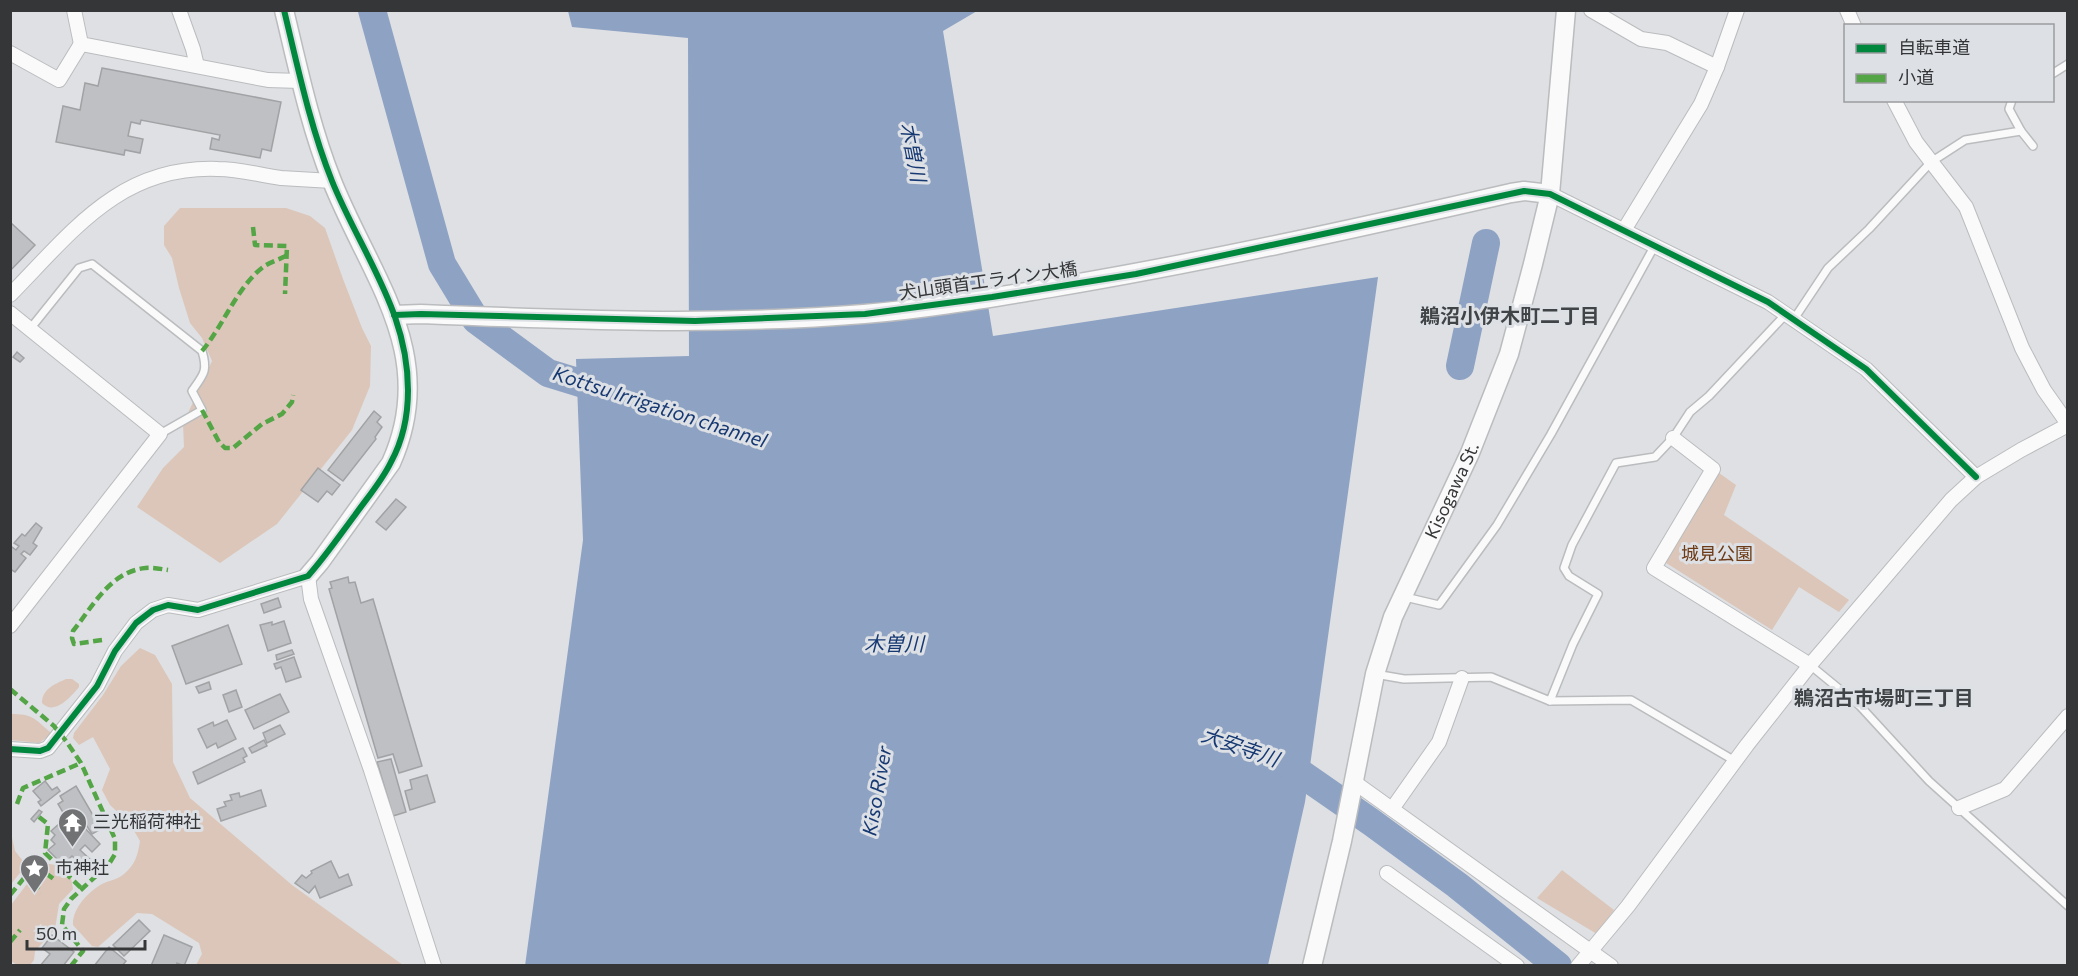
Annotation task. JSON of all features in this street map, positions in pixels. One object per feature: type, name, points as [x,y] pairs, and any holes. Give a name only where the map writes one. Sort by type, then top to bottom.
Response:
[{"type":"street","points":[[10,53],[59,80],[81,44],[74,10]]},
{"type":"street","points":[[179,10],[193,49],[196,66]]},
{"type":"street","points":[[10,749],[40,751],[48,748],[97,686],[115,651],[136,623],[153,610],[168,605],[198,610],[308,576],[383,476],[399,446],[409,390],[405,349],[394,315],[332,181],[300,81],[284,10]]},
{"type":"street","name":"Kisogawa St.","points":[[1312,966],[1342,841],[1375,674],[1393,617],[1470,453],[1509,354],[1550,194],[1566,10]]},
{"type":"street","points":[[1591,10],[1641,39],[1667,43],[1717,67]]},
{"type":"street","points":[[1624,230],[1701,104],[1737,10]]},
{"type":"street","points":[[1847,10],[1853,24]]},
{"type":"street","points":[[81,44],[268,81],[300,81]]},
{"type":"street","points":[[1585,958],[1687,829],[1735,761],[1810,665],[1951,500],[1976,477],[2067,425],[2044,390],[2022,348],[1966,207],[1916,142],[1895,102]]},
{"type":"street","points":[[10,295],[89,214],[119,192],[145,180],[178,172],[216,168],[280,178],[332,181]]},
{"type":"street","name":"犬山頭首工ライン大橋","points":[[394,315],[695,321],[865,314],[1136,274],[1511,193],[1524,191],[1550,194]]},
{"type":"street","points":[[1550,194],[1768,302],[1790,316],[1866,369],[1976,477]]},
{"type":"street","points":[[10,313],[160,434],[10,626]]},
{"type":"street","points":[[1673,438],[1713,469],[1654,568],[1810,665]]},
{"type":"street","points":[[308,576],[311,599],[371,770],[434,966]]},
{"type":"street","points":[[1392,808],[1439,742],[1462,678]]},
{"type":"street","points":[[1959,808],[2005,789],[2067,716]]},
{"type":"street","points":[[1353,786],[1392,808],[1585,958],[1611,966]]},
{"type":"street","points":[[1387,873],[1517,966]]},
{"type":"lane","points":[[2054,73],[2067,64]]},
{"type":"lane","points":[[2011,102],[2009,109],[2020,131],[2033,146]]},
{"type":"lane","points":[[1550,701],[1573,644],[1598,594],[1569,576],[1564,568],[1572,545],[1616,463],[1655,457],[1673,438],[1690,412],[1790,316],[1828,268],[1869,229],[1931,162],[1965,140],[2020,131]]},
{"type":"lane","points":[[1403,597],[1439,605],[1497,525],[1551,434],[1655,245]]},
{"type":"lane","points":[[30,329],[79,268],[92,264],[202,351],[205,370],[192,391],[202,410],[160,434]]},
{"type":"lane","points":[[1810,665],[1860,706],[1929,781],[2067,906]]},
{"type":"lane","points":[[1375,674],[1404,679],[1491,677],[1550,701],[1631,700],[1735,761]]},
{"type":"green space","points":[[180,208],[286,208],[310,216],[325,228],[362,328],[371,346],[370,386],[352,430],[277,524],[220,563],[137,507],[163,468],[184,447],[183,424],[212,361],[202,338],[190,323],[172,258],[164,245],[164,226]]},
{"type":"green space","name":"城見公園","points":[[1719,473],[1736,485],[1724,515],[1849,600],[1839,612],[1799,587],[1772,630],[1663,561]]},
{"type":"green space","points":[[140,648],[155,655],[172,684],[173,762],[190,798],[292,885],[403,965],[196,965],[202,954],[199,943],[152,914],[137,913],[98,947],[92,946],[73,925],[75,913],[86,896],[102,884],[128,871],[138,851],[140,841],[130,824],[110,805],[102,790],[110,769],[93,737],[79,745],[73,738],[74,733],[103,695],[121,666]]},
{"type":"green space","points":[[66,679],[72,679],[79,684],[72,696],[57,706],[47,706],[42,703],[47,691]]},
{"type":"green space","points":[[11,714],[32,718],[50,732],[50,735],[39,743],[11,740]]},
{"type":"green space","points":[[11,833],[15,851],[23,861],[24,868],[11,884]]},
{"type":"green space","points":[[43,863],[56,865],[71,878],[73,889],[59,904],[55,929],[35,951],[34,960],[30,965],[17,965],[11,961],[11,905]]},
{"type":"green space","points":[[1562,870],[1614,910],[1597,934],[1537,898]]},
{"type":"water","name":"木曽川","points":[[568,11],[977,11],[943,31],[993,336],[1378,277],[1305,802],[1268,965],[525,966],[583,540],[576,359],[689,356],[688,38],[572,27]]},
{"type":"building","points":[[102,68],[281,102],[271,151],[262,149],[260,158],[210,149],[212,138],[219,140],[220,135],[141,120],[140,124],[131,122],[128,136],[143,139],[140,153],[125,150],[124,155],[56,142],[63,106],[80,110],[85,83],[98,86]]},
{"type":"building","points":[[10,222],[35,245],[10,271]]},
{"type":"building","points":[[17,352],[24,358],[20,362],[13,357]]},
{"type":"building","points":[[374,411],[381,417],[377,422],[382,427],[376,439],[343,481],[328,470]]},
{"type":"building","points":[[318,468],[340,485],[332,495],[327,491],[318,502],[301,490]]},
{"type":"building","points":[[396,499],[406,507],[386,530],[376,522]]},
{"type":"building","points":[[36,523],[42,528],[33,543],[37,546],[30,555],[24,551],[21,554],[26,558],[15,572],[10,569],[10,550],[12,547],[16,550],[19,546],[14,543],[22,534],[25,536]]},
{"type":"building","points":[[348,577],[349,583],[355,582],[361,603],[373,599],[422,766],[399,773],[393,754],[378,758],[329,589],[332,588],[330,582]]},
{"type":"building","points":[[278,598],[281,607],[264,613],[261,604]]},
{"type":"building","points":[[284,621],[291,643],[268,651],[260,625],[272,622],[272,625]]},
{"type":"building","points":[[228,625],[242,664],[186,684],[172,646]]},
{"type":"building","points":[[292,650],[294,654],[277,660],[276,655]]},
{"type":"building","points":[[294,657],[301,677],[286,682],[281,667],[276,669],[274,664]]},
{"type":"building","points":[[209,682],[211,689],[199,693],[196,687]]},
{"type":"building","points":[[236,690],[242,707],[229,712],[223,695]]},
{"type":"building","points":[[280,694],[289,712],[254,729],[245,710]]},
{"type":"building","points":[[227,720],[236,739],[218,748],[216,743],[207,748],[198,729],[213,722],[214,726]]},
{"type":"building","points":[[280,725],[285,734],[267,743],[263,733]]},
{"type":"building","points":[[264,740],[267,746],[252,753],[249,748]]},
{"type":"building","points":[[243,748],[247,756],[243,758],[245,762],[198,784],[193,772]]},
{"type":"building","points":[[391,759],[406,812],[393,816],[377,762]]},
{"type":"building","points":[[427,775],[435,802],[410,810],[405,791],[412,789],[410,780]]},
{"type":"building","points":[[45,781],[52,790],[57,787],[60,791],[41,806],[38,802],[41,800],[33,791]]},
{"type":"building","points":[[76,786],[101,829],[92,834],[83,820],[74,825],[71,821],[65,825],[60,817],[64,814],[58,804],[63,801],[60,796]]},
{"type":"building","points":[[261,790],[266,806],[221,821],[217,809],[226,806],[224,802],[232,800],[230,795],[239,793],[240,797]]},
{"type":"building","points":[[39,810],[42,812],[34,822],[31,819]]},
{"type":"building","points":[[60,823],[65,828],[70,824],[74,828],[80,823],[100,844],[92,852],[85,845],[80,850],[92,861],[85,868],[72,856],[63,865],[48,850],[55,844],[51,840],[55,835],[51,831]]},
{"type":"building","points":[[331,861],[339,878],[348,874],[352,885],[320,898],[315,886],[309,893],[295,883],[302,875],[306,878],[312,873],[311,871]]},
{"type":"building","points":[[139,920],[150,931],[124,956],[113,945]]},
{"type":"building","points":[[52,935],[74,952],[63,966],[40,966],[50,954],[42,948]]},
{"type":"building","points":[[164,935],[192,947],[184,966],[177,963],[176,966],[151,966]]},
{"type":"building","points":[[109,947],[126,961],[122,966],[94,966]]},
{"type":"waterway","name":"Kottsu Irrigation channel","points":[[372,10],[442,264],[476,320],[548,373],[613,393]]},
{"type":"waterway","points":[[1460,366],[1486,243]]},
{"type":"waterway","name":"大安寺川","points":[[1276,756],[1457,885],[1558,966]]},
{"type":"marked path","points":[[253,227],[255,245],[287,246],[285,294]]},
{"type":"marked path","points":[[202,351],[247,283],[266,265],[287,255]]},
{"type":"marked path","points":[[202,410],[219,442],[225,448],[233,448],[262,424],[282,414],[292,402],[293,395]]},
{"type":"marked path","points":[[102,640],[74,644],[72,638],[73,631],[103,592],[112,583],[133,571],[148,568],[168,570]]},
{"type":"marked path","points":[[10,689],[54,726],[66,741],[81,763],[115,839],[115,854],[109,864],[71,899],[64,909],[62,925],[83,951],[71,966]]},
{"type":"marked path","points":[[17,804],[23,788],[81,763]]},
{"type":"marked path","points":[[39,817],[48,824],[45,853],[82,889]]},
{"type":"marked path","points":[[10,895],[39,860]]},
{"type":"marked path","points":[[35,865],[55,880]]},
{"type":"marked path","points":[[25,877],[38,887],[35,890],[40,894]]},
{"type":"marked path","points":[[10,942],[20,930]]},
{"type":"cycle path","points":[[10,749],[40,751],[48,748],[97,686],[115,651],[136,623],[153,610],[168,605],[198,610],[308,576],[379,483],[399,445],[407,409],[408,390],[400,335],[388,300],[339,198],[324,160],[305,97],[284,10]]},
{"type":"cycle path","points":[[394,315],[695,321],[865,314],[1136,274],[1524,191],[1550,194],[1768,302],[1866,369],[1976,477]]},
{"type":"place","name":"三光稲荷神社","points":[[72,848]]},
{"type":"place","name":"市神社","points":[[34,894]]},
{"type":"district","name":"鵜沼小伊木町二丁目","points":[[1510,316]]},
{"type":"district","name":"鵜沼古市場町三丁目","points":[[1884,698]]},
{"type":"water label","name":"Kiso River","points":[[877,791]]}]
